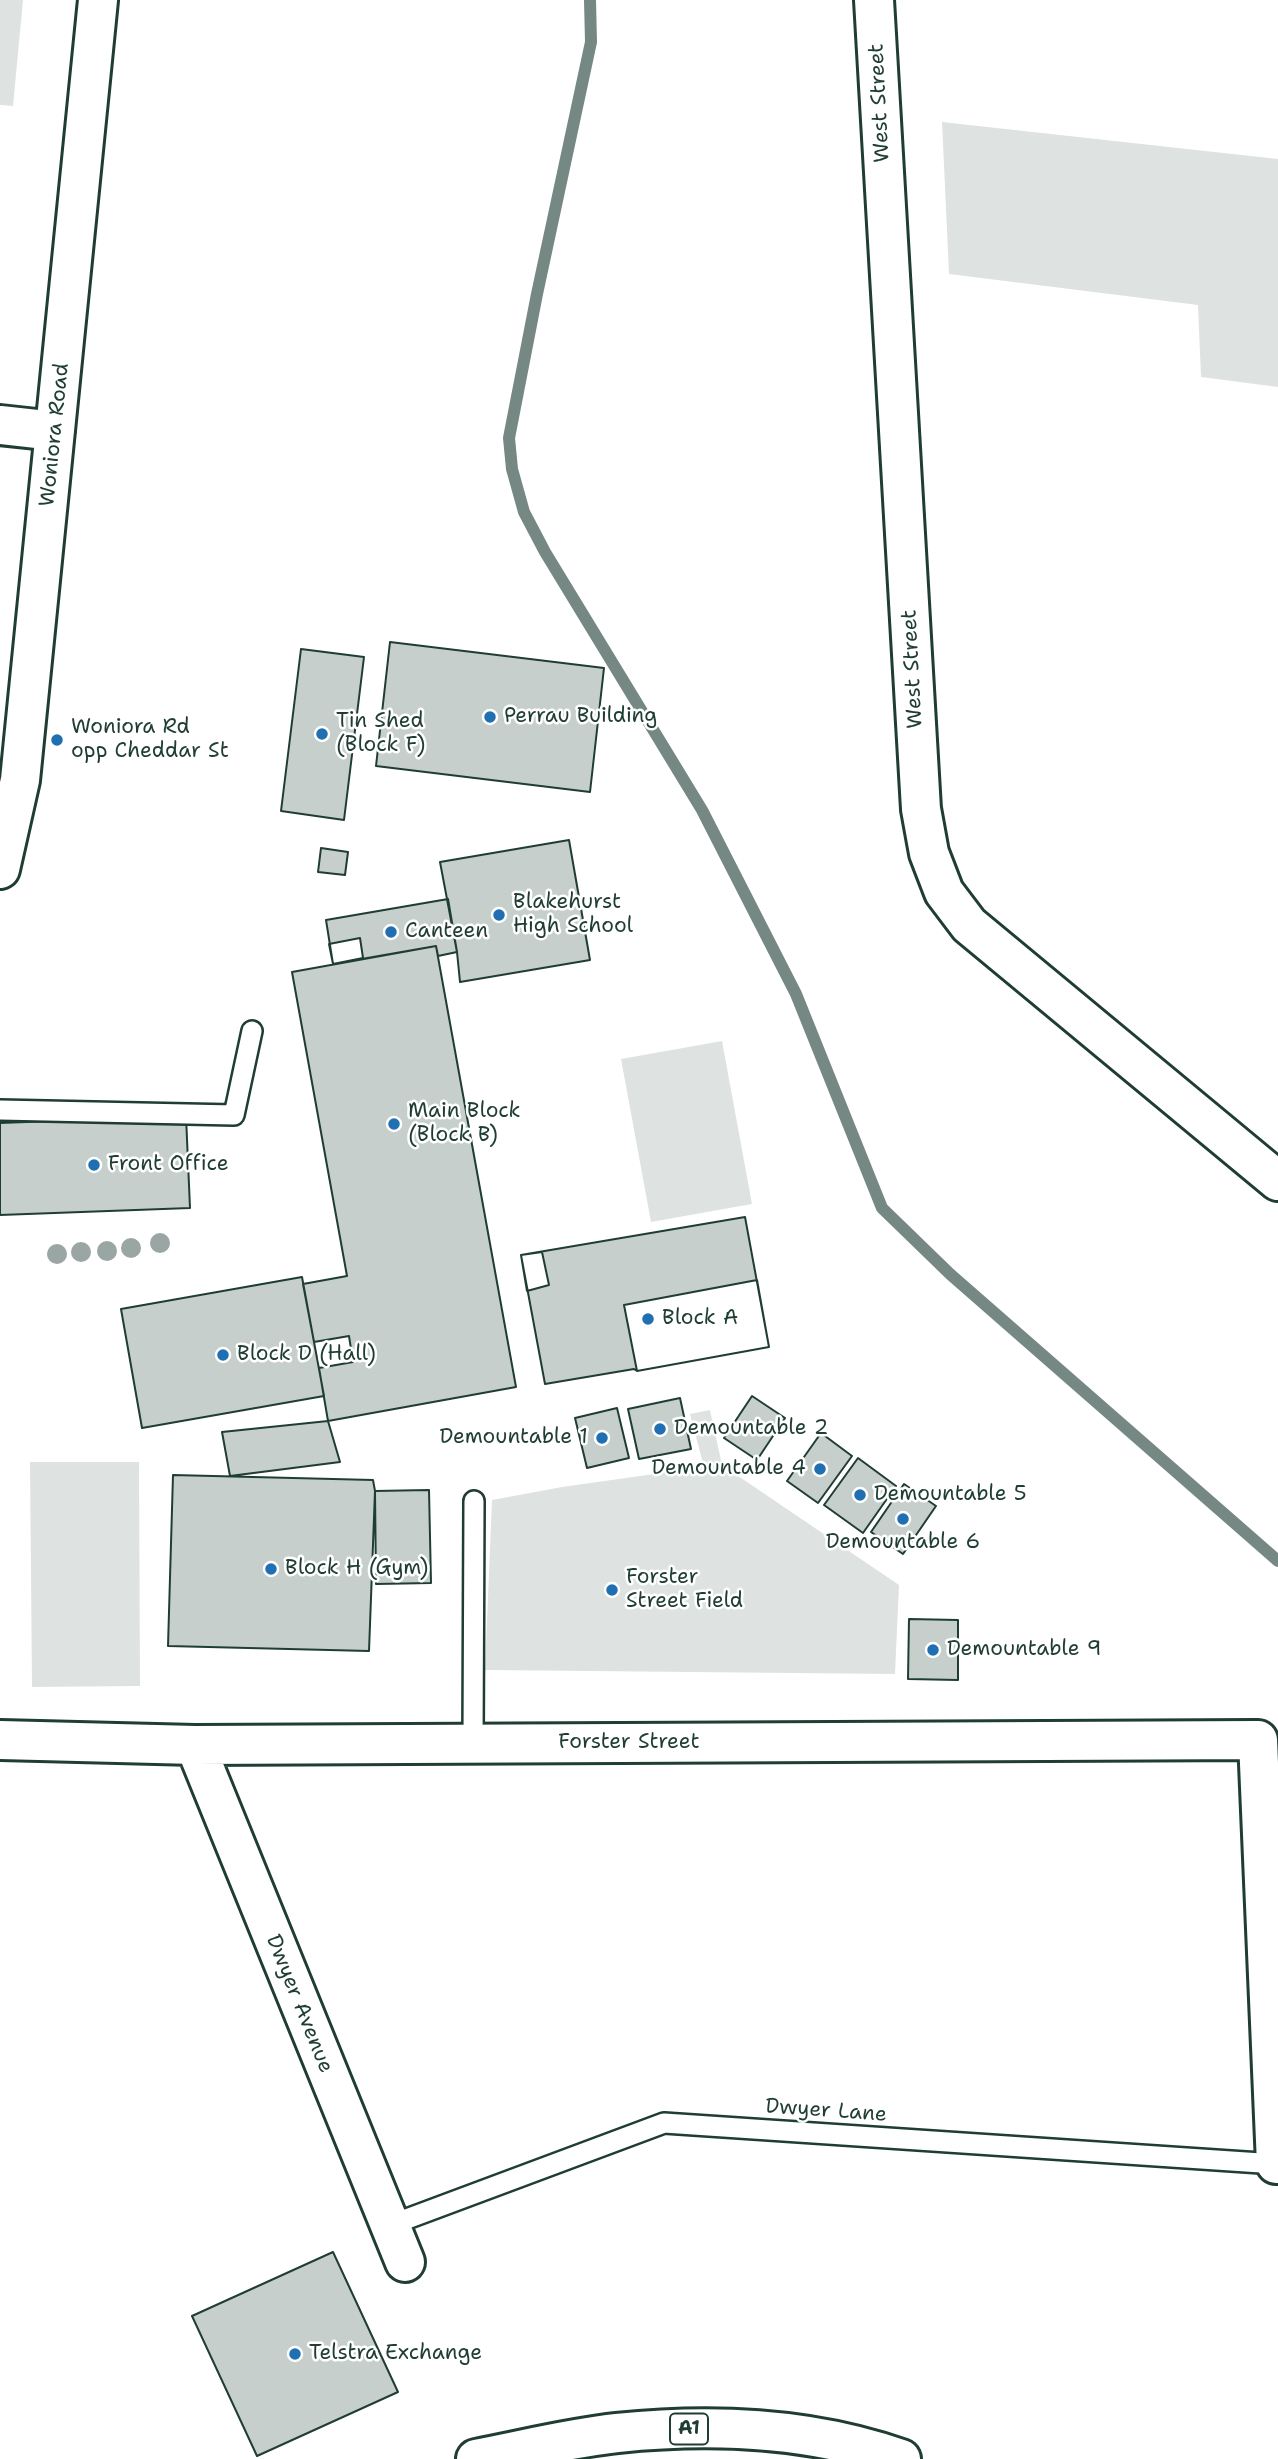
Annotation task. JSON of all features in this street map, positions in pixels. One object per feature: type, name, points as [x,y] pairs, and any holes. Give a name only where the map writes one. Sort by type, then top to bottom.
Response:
[{"type":"main road","name":"Woniora Road","points":[[0,869],[20,780],[98,0]]},
{"type":"main road","name":"West Street","points":[[874,0],[921,809],[929,853],[944,892],[969,925],[1278,1181]]},
{"type":"main road","points":[[0,425],[55,431]]},
{"type":"main road","name":"Forster Street","points":[[0,1740],[195,1745],[1258,1740],[1277,2165]]},
{"type":"main road","name":"Dwyer Avenue","points":[[195,1745],[388,2226],[405,2262]]},
{"type":"main road","name":"A1","points":[[476,2459],[616,2433],[749,2428],[821,2436],[901,2459]]},
{"type":"lane","points":[[0,1110],[234,1115],[252,1031]]},
{"type":"lane","points":[[473,1743],[474,1501]]},
{"type":"lane","name":"Dwyer Lane","points":[[388,2226],[664,2123],[1277,2165]]},
{"type":"shaded area","points":[[0,0],[23,0],[13,106],[0,105]]},
{"type":"shaded area","points":[[942,122],[1278,159],[1278,387],[1201,377],[1198,305],[949,274]]},
{"type":"shaded area","points":[[722,1041],[752,1204],[651,1222],[621,1059]]},
{"type":"shaded area","points":[[710,1410],[722,1465],[899,1585],[895,1674],[485,1670],[492,1500],[704,1467],[690,1414]]},
{"type":"shaded area","points":[[30,1462],[139,1462],[140,1686],[32,1687]]},
{"type":"building","name":"Perrau Building","points":[[390,642],[604,668],[590,792],[376,766]]},
{"type":"building","name":"Tin Shed (Block F)","points":[[301,649],[364,657],[344,820],[281,811]]},
{"type":"building","points":[[569,840],[590,960],[460,982],[440,862]]},
{"type":"building","points":[[321,848],[348,852],[345,875],[318,872]]},
{"type":"building","name":"Canteen","points":[[448,899],[457,952],[438,956],[436,946],[333,964],[326,920]]},
{"type":"building","points":[[360,938],[363,958],[333,964],[329,944]]},
{"type":"building","name":"Main Block (Block B)","points":[[436,946],[516,1387],[328,1421],[319,1368],[353,1362],[349,1336],[314,1342],[303,1284],[347,1276],[292,972]]},
{"type":"building","name":"Front Office","points":[[186,1116],[190,1208],[0,1215],[0,1123]]},
{"type":"building","name":"Block A","points":[[745,1217],[769,1347],[637,1371],[634,1369],[545,1384],[521,1255]]},
{"type":"building","points":[[542,1252],[549,1285],[527,1291],[521,1255]]},
{"type":"building","name":"Block D (Hall)","points":[[302,1277],[324,1396],[142,1428],[121,1309]]},
{"type":"building","points":[[757,1280],[769,1347],[637,1371],[624,1305]]},
{"type":"building","points":[[752,1396],[785,1418],[757,1460],[724,1438]]},
{"type":"building","name":"Demountable 2","points":[[680,1398],[691,1449],[639,1459],[628,1409]]},
{"type":"building","name":"Demountable 1","points":[[617,1408],[629,1458],[587,1468],[575,1418]]},
{"type":"building","points":[[328,1421],[340,1462],[230,1476],[222,1432]]},
{"type":"building","name":"Demountable 4","points":[[821,1433],[852,1456],[818,1503],[787,1481]]},
{"type":"building","name":"Demountable 5","points":[[858,1458],[896,1486],[863,1533],[824,1505]]},
{"type":"building","name":"Block H (Gym)","points":[[173,1475],[373,1480],[375,1491],[369,1651],[168,1646]]},
{"type":"building","name":"Demountable 6","points":[[904,1484],[936,1506],[903,1554],[871,1532]]},
{"type":"building","points":[[429,1490],[431,1583],[376,1584],[375,1491]]},
{"type":"building","name":"Demountable 9","points":[[909,1619],[958,1620],[958,1680],[908,1679]]},
{"type":"building","name":"Telstra Exchange","points":[[333,2252],[398,2392],[257,2456],[192,2316]]},
{"type":"waterway","points":[[590,0],[591,42],[509,438],[512,469],[524,512],[545,552],[702,810],[796,994],[882,1208],[950,1274],[1278,1561]]},
{"type":"place","name":"Perrau Building","points":[[490,717]]},
{"type":"place","name":"Tin Shed (Block F)","points":[[322,734]]},
{"type":"place","name":"Woniora Rd opp Cheddar St","points":[[57,740]]},
{"type":"place","name":"Blakehurst High School","points":[[499,915]]},
{"type":"place","name":"Canteen","points":[[391,932]]},
{"type":"place","name":"Main Block (Block B)","points":[[394,1124]]},
{"type":"place","name":"Front Office","points":[[94,1165]]},
{"type":"place","name":"Block A","points":[[648,1319]]},
{"type":"place","name":"Block D (Hall)","points":[[223,1355]]},
{"type":"place","name":"Demountable 2","points":[[660,1429]]},
{"type":"place","name":"Demountable 1","points":[[602,1438]]},
{"type":"place","name":"Demountable 4","points":[[820,1469]]},
{"type":"place","name":"Demountable 5","points":[[860,1495]]},
{"type":"place","name":"Demountable 6","points":[[903,1519]]},
{"type":"place","name":"Block H (Gym)","points":[[271,1569]]},
{"type":"place","name":"Forster Street Field","points":[[612,1590]]},
{"type":"place","name":"Demountable 9","points":[[933,1650]]},
{"type":"place","name":"Telstra Exchange","points":[[295,2354]]}]
